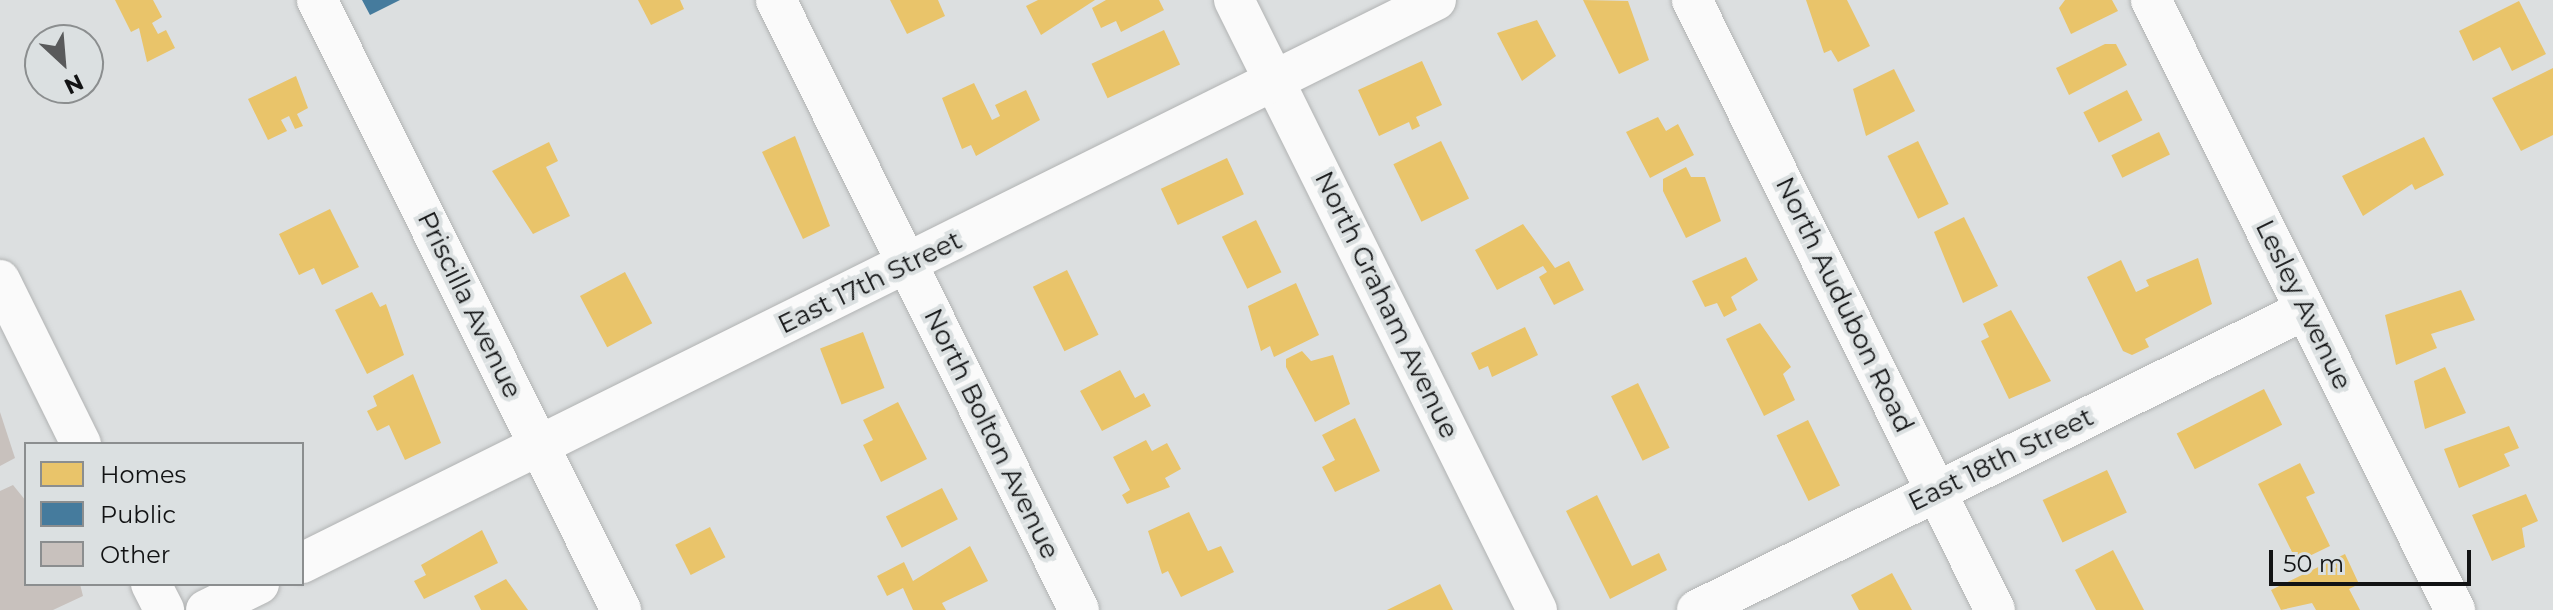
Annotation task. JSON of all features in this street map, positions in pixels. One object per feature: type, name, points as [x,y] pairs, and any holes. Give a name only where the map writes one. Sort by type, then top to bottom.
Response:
[{"type":"street","name":"Priscilla Avenue","points":[[317,0],[621,610]]},
{"type":"street","name":"North Bolton Avenue","points":[[776,0],[1079,610]]},
{"type":"street","name":"North Graham Avenue","points":[[1234,0],[1537,610]]},
{"type":"street","name":"East 17th Street","points":[[304,562],[1275,83],[1436,0]]},
{"type":"street","name":"North Audubon Road","points":[[1692,0],[1995,610]]},
{"type":"street","name":"Lesley Avenue","points":[[2151,0],[2455,610]]},
{"type":"street","points":[[0,280],[80,442]]},
{"type":"street","name":"East 18th Street","points":[[1697,610],[2305,310]]},
{"type":"street","points":[[152,586],[164,610]]},
{"type":"street","points":[[206,610],[255,586]]},
{"type":"building: Homes","points":[[115,0],[153,0],[162,17],[152,23],[158,34],[166,30],[175,48],[147,62],[139,28],[131,32]]},
{"type":"building: Homes","points":[[638,0],[680,0],[684,9],[651,25]]},
{"type":"building: Homes","points":[[890,0],[938,0],[945,16],[907,34]]},
{"type":"building: Homes","points":[[1038,0],[1095,0],[1041,35],[1026,6]]},
{"type":"building: Homes","points":[[1106,0],[1159,0],[1164,10],[1121,32],[1116,21],[1101,28],[1092,8]]},
{"type":"building: Homes","points":[[1583,0],[1628,1],[1649,60],[1619,74]]},
{"type":"building: Homes","points":[[1806,0],[1847,0],[1870,46],[1838,62],[1831,50],[1824,53]]},
{"type":"building: Homes","points":[[2065,0],[2112,0],[2118,11],[2071,34],[2059,8]]},
{"type":"building: Homes","points":[[2519,1],[2546,54],[2512,71],[2500,47],[2473,61],[2459,31]]},
{"type":"building: Homes","points":[[1537,20],[1556,56],[1522,81],[1497,33]]},
{"type":"building: Homes","points":[[1164,30],[1180,64],[1108,98],[1091,64]]},
{"type":"building: Homes","points":[[2105,44],[2116,44],[2127,65],[2069,95],[2056,68]]},
{"type":"building: Homes","points":[[1422,61],[1442,105],[1416,117],[1420,126],[1412,130],[1409,122],[1379,136],[1358,90]]},
{"type":"building: Homes","points":[[2553,68],[2553,135],[2521,151],[2492,98]]},
{"type":"building: Homes","points":[[1894,69],[1915,111],[1866,136],[1853,89]]},
{"type":"building: Homes","points":[[296,76],[308,108],[297,114],[303,126],[295,129],[289,116],[281,120],[287,131],[268,140],[248,99]]},
{"type":"building: Homes","points":[[974,83],[992,120],[1000,116],[995,105],[1026,90],[1040,120],[976,156],[971,145],[962,149],[942,98]]},
{"type":"building: Homes","points":[[2127,90],[2142,120],[2099,143],[2083,112]]},
{"type":"building: Homes","points":[[1658,117],[1666,131],[1678,124],[1694,155],[1650,178],[1626,132]]},
{"type":"building: Homes","points":[[2159,132],[2170,154],[2122,178],[2111,155]]},
{"type":"building: Homes","points":[[795,136],[830,226],[803,239],[762,152]]},
{"type":"building: Homes","points":[[2424,137],[2444,175],[2415,190],[2412,184],[2363,216],[2342,176]]},
{"type":"building: Homes","points":[[1441,141],[1469,199],[1421,222],[1393,164]]},
{"type":"building: Homes","points":[[1918,141],[1949,204],[1918,219],[1887,156]]},
{"type":"building: Homes","points":[[549,142],[558,161],[546,167],[570,216],[533,234],[492,171]]},
{"type":"building: Homes","points":[[1227,158],[1244,194],[1178,225],[1161,189]]},
{"type":"building: Homes","points":[[1686,167],[1691,177],[1705,177],[1721,221],[1686,238],[1663,191],[1663,179]]},
{"type":"building: Homes","points":[[330,209],[359,267],[322,285],[314,268],[299,275],[279,234]]},
{"type":"building: Homes","points":[[1964,217],[1998,286],[1963,303],[1934,232]]},
{"type":"building: Homes","points":[[1256,220],[1281,272],[1247,289],[1222,237]]},
{"type":"building: Homes","points":[[1523,224],[1555,268],[1569,261],[1584,290],[1554,305],[1539,277],[1547,272],[1543,266],[1497,290],[1475,250]]},
{"type":"building: Homes","points":[[1746,257],[1758,280],[1731,297],[1737,310],[1724,317],[1717,303],[1705,307],[1692,281]]},
{"type":"building: Homes","points":[[2198,258],[2212,304],[2145,339],[2149,347],[2132,355],[2123,351],[2087,277],[2121,260],[2136,292],[2149,286],[2146,280]]},
{"type":"building: Homes","points":[[1067,270],[1099,335],[1064,351],[1033,287]]},
{"type":"building: Homes","points":[[625,272],[652,323],[607,347],[580,296]]},
{"type":"building: Homes","points":[[1296,283],[1319,335],[1274,357],[1270,346],[1261,351],[1248,306]]},
{"type":"building: Homes","points":[[2461,290],[2475,320],[2431,334],[2437,348],[2396,365],[2385,315]]},
{"type":"building: Homes","points":[[372,292],[380,307],[386,304],[404,355],[367,374],[335,310]]},
{"type":"building: Homes","points":[[2011,310],[2051,381],[2009,399],[1981,341],[1989,337],[1983,324]]},
{"type":"building: Homes","points":[[1760,323],[1791,367],[1783,374],[1795,400],[1764,416],[1726,339]]},
{"type":"building: Homes","points":[[1525,327],[1538,355],[1492,377],[1488,366],[1479,370],[1471,353]]},
{"type":"building: Homes","points":[[863,332],[885,388],[842,404],[820,348]]},
{"type":"building: Homes","points":[[1302,351],[1311,361],[1333,355],[1350,404],[1315,422],[1286,367],[1286,359]]},
{"type":"building: Homes","points":[[2445,367],[2466,413],[2425,429],[2414,381]]},
{"type":"building: Homes","points":[[1120,370],[1135,398],[1144,393],[1151,406],[1102,431],[1080,391]]},
{"type":"building: Homes","points":[[413,374],[441,443],[405,460],[389,425],[377,431],[367,411],[377,406],[373,396]]},
{"type":"building: Homes","points":[[1638,383],[1670,448],[1643,461],[1611,396]]},
{"type":"building: Homes","points":[[2264,389],[2282,425],[2195,469],[2177,433]]},
{"type":"building: Homes","points":[[898,402],[927,459],[881,482],[863,445],[873,440],[863,420]]},
{"type":"building: Homes","points":[[1355,418],[1380,471],[1335,492],[1322,467],[1335,460],[1322,435]]},
{"type":"building: Homes","points":[[1808,420],[1840,486],[1809,501],[1777,435]]},
{"type":"building: Homes","points":[[2509,426],[2519,448],[2504,454],[2510,466],[2459,488],[2444,449]]},
{"type":"building: Homes","points":[[1146,440],[1152,451],[1167,443],[1181,469],[1165,478],[1170,487],[1127,504],[1122,495],[1130,490],[1113,457]]},
{"type":"building: Homes","points":[[2300,463],[2315,493],[2306,497],[2330,546],[2297,562],[2258,484]]},
{"type":"building: Homes","points":[[2107,470],[2127,513],[2063,543],[2043,500]]},
{"type":"building: Homes","points":[[942,488],[958,519],[902,548],[886,517]]},
{"type":"building: Homes","points":[[2526,494],[2538,521],[2522,528],[2525,547],[2492,561],[2472,515]]},
{"type":"building: Homes","points":[[1597,495],[1632,566],[1659,553],[1667,570],[1610,599],[1566,511]]},
{"type":"building: Homes","points":[[1189,512],[1208,551],[1221,546],[1234,572],[1181,597],[1168,571],[1162,574],[1148,531]]},
{"type":"building: Homes","points":[[710,527],[725,557],[691,575],[675,545]]},
{"type":"building: Homes","points":[[482,530],[498,563],[424,599],[414,581],[426,575],[421,565]]},
{"type":"building: Homes","points":[[970,546],[988,581],[942,603],[946,610],[913,610],[903,588],[887,596],[877,576],[904,562],[913,581]]},
{"type":"building: Homes","points":[[2113,550],[2144,610],[2096,610],[2075,570]]},
{"type":"building: Homes","points":[[2345,554],[2359,584],[2349,589],[2360,610],[2316,610],[2312,603],[2281,610],[2271,590]]},
{"type":"building: Homes","points":[[1892,573],[1912,610],[1859,610],[1851,595]]},
{"type":"building: Homes","points":[[506,579],[528,610],[481,610],[474,596]]},
{"type":"building: Homes","points":[[1440,584],[1453,610],[1387,610]]},
{"type":"building: Public","points":[[362,0],[400,0],[370,15]]},
{"type":"building: Other","points":[[0,412],[15,458],[0,466]]},
{"type":"building: Other","points":[[13,485],[24,499],[24,586],[80,586],[83,596],[53,610],[0,610],[0,491]]}]
